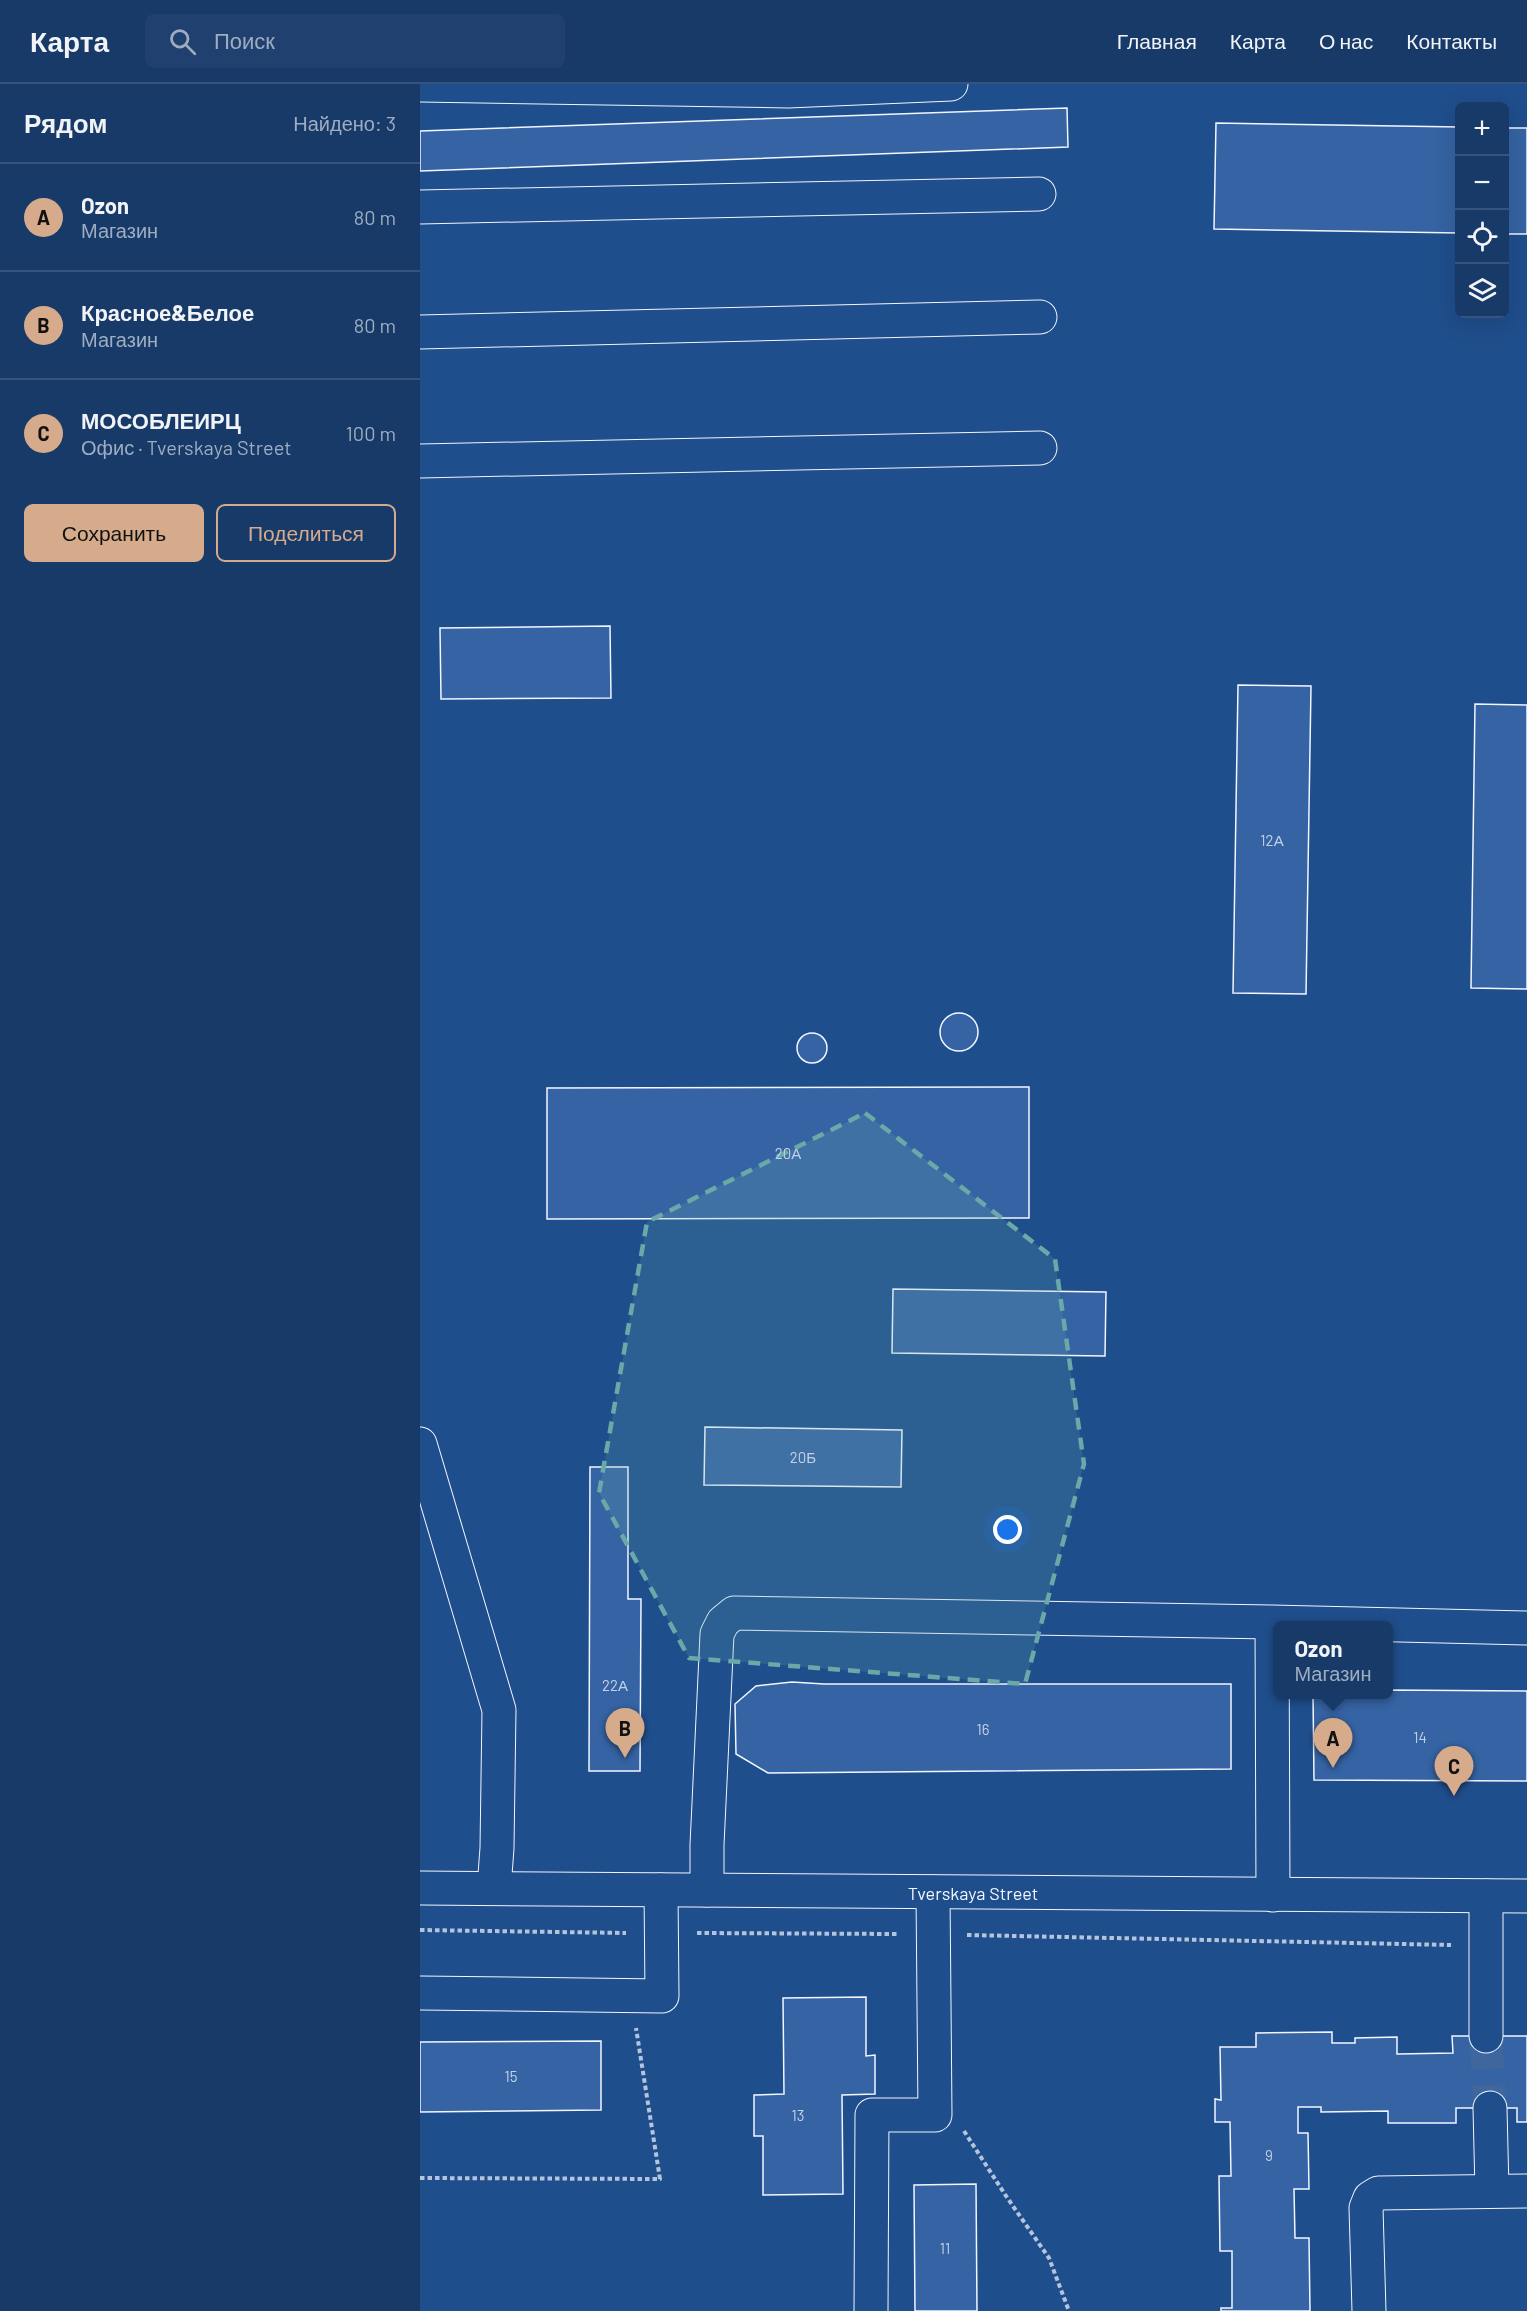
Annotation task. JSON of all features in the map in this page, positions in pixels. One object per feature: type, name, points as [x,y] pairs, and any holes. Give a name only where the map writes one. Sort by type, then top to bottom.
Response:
[{"type":"main road","points":[[420,85],[751,87],[951,84]]},
{"type":"main road","points":[[420,207],[1039,194]]},
{"type":"main road","points":[[420,332],[1040,317]]},
{"type":"main road","points":[[420,461],[1040,448]]},
{"type":"main road","points":[[420,1444],[499,1710],[497,1848],[494,1888]]},
{"type":"main road","points":[[708,1890],[707,1845],[717,1634],[723,1622],[734,1613],[1272,1622],[1273,1895]]},
{"type":"main road","points":[[1393,1625],[1527,1628]]},
{"type":"main road","name":"Tverskaya Street","points":[[420,1888],[1527,1896]]},
{"type":"main road","points":[[420,1993],[662,1996],[661,1890]]},
{"type":"main road","points":[[871,2311],[872,2115],[935,2115],[933,1892]]},
{"type":"main road","points":[[1486,1896],[1486,2036]]},
{"type":"main road","points":[[1490,2108],[1492,2191]]},
{"type":"main road","points":[[1369,2311],[1366,2208],[1370,2198],[1378,2193],[1527,2191]]},
{"type":"path","points":[[420,1930],[933,1934],[1486,1946]]},
{"type":"path","points":[[420,2178],[660,2179],[631,1996]]},
{"type":"path","points":[[934,2084],[1049,2258],[1069,2311]]},
{"type":"highlighted area","points":[[865,1113],[1055,1259],[1084,1464],[1025,1684],[689,1658],[599,1493],[647,1222]]},
{"type":"building","points":[[1067,108],[1068,147],[420,171],[420,131]]},
{"type":"building","points":[[1216,123],[1455,127],[1455,233],[1214,229]]},
{"type":"building","points":[[1509,128],[1527,128],[1527,234],[1509,234]]},
{"type":"building","points":[[610,626],[611,698],[441,699],[440,628]]},
{"type":"building","points":[[1238,685],[1311,686],[1306,994],[1233,993]]},
{"type":"building","points":[[1475,704],[1527,705],[1527,989],[1471,988]]},
{"type":"building","points":[[959,1013],[972,1019],[978,1032],[972,1045],[959,1051],[946,1045],[940,1032],[946,1019]]},
{"type":"building","points":[[812,1033],[823,1037],[827,1048],[823,1059],[812,1063],[801,1059],[797,1048],[801,1037]]},
{"type":"building","points":[[1029,1087],[1029,1218],[547,1219],[547,1088]]},
{"type":"building","points":[[893,1289],[1106,1292],[1105,1356],[892,1353]]},
{"type":"building","points":[[705,1427],[902,1430],[901,1487],[704,1485]]},
{"type":"building","points":[[590,1467],[628,1467],[628,1599],[641,1599],[640,1771],[589,1771]]},
{"type":"building","points":[[792,1682],[824,1684],[1231,1684],[1231,1769],[768,1773],[736,1754],[735,1704],[756,1686]]},
{"type":"building","points":[[1393,1690],[1527,1691],[1527,1781],[1314,1780],[1313,1699],[1393,1699]]},
{"type":"building","points":[[866,1997],[866,2056],[875,2055],[875,2094],[842,2095],[843,2194],[763,2195],[763,2136],[754,2136],[754,2095],[784,2094],[783,1998]]},
{"type":"building","points":[[1332,2032],[1332,2043],[1355,2043],[1355,2038],[1397,2037],[1397,2054],[1453,2053],[1452,2036],[1527,2036],[1527,2122],[1517,2122],[1517,2108],[1456,2108],[1456,2123],[1388,2123],[1388,2111],[1321,2112],[1321,2107],[1298,2107],[1298,2133],[1308,2133],[1309,2189],[1294,2189],[1295,2238],[1309,2238],[1310,2311],[1221,2311],[1221,2308],[1232,2308],[1232,2251],[1220,2251],[1219,2176],[1231,2176],[1230,2122],[1215,2122],[1215,2099],[1221,2100],[1220,2047],[1256,2047],[1256,2033]]},
{"type":"building","points":[[601,2041],[601,2110],[420,2112],[420,2042]]},
{"type":"building","points":[[976,2184],[977,2311],[915,2311],[914,2185]]},
{"type":"tunnel","points":[[1486,2036],[1490,2108]]},
{"type":"place","name":"Красное&Белое","points":[[625,1758]]},
{"type":"place","name":"Ozon","points":[[1333,1768]]},
{"type":"place","name":"МОСОБЛЕИРЦ","points":[[1454,1796]]}]
